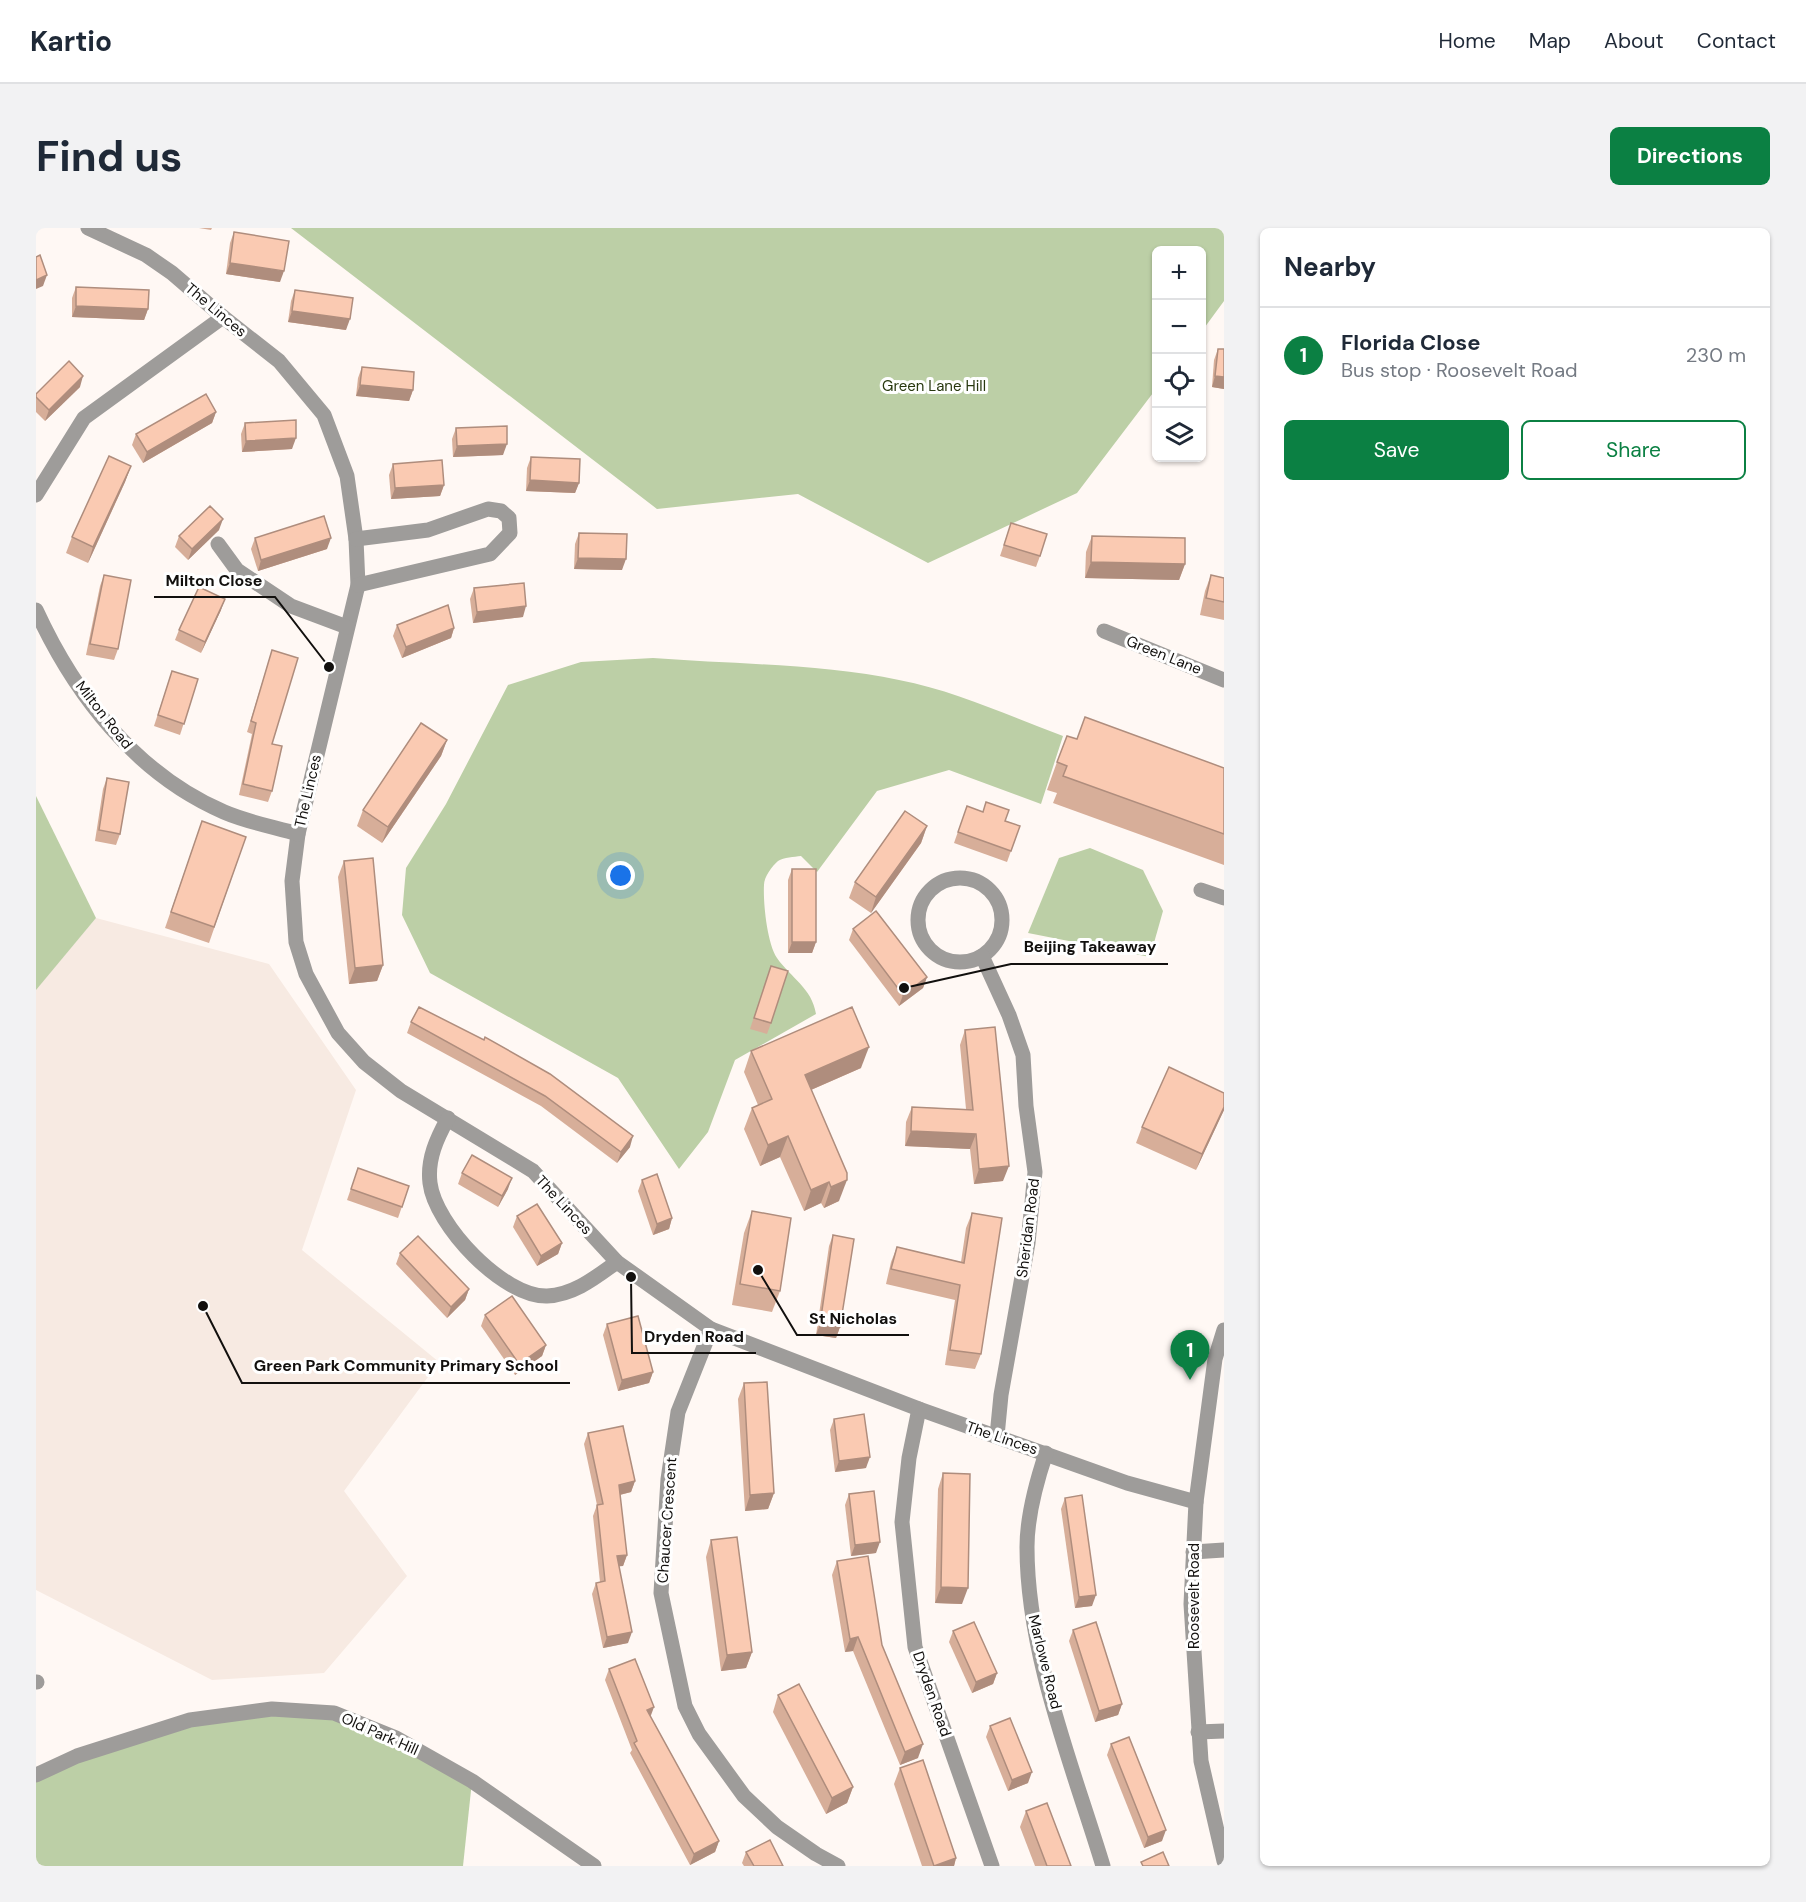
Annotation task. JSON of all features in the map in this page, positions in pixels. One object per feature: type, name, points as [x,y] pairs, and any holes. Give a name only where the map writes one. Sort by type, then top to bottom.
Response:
[{"type":"street","name":"The Linces","points":[[88,228],[146,255],[172,273],[279,361],[324,415],[346,476],[356,539],[358,585],[346,627],[298,834],[292,881],[296,942],[306,974],[338,1033],[364,1062],[401,1091],[533,1171],[617,1262],[711,1329],[919,1409],[1127,1483],[1196,1502]]},
{"type":"street","points":[[36,495],[84,418],[223,317]]},
{"type":"street","points":[[356,539],[428,530],[488,509],[501,511],[508,518],[510,533],[490,554],[358,585]]},
{"type":"street","points":[[218,544],[237,570],[291,606],[346,627]]},
{"type":"street","name":"Milton Road","points":[[36,610],[55,651],[74,678],[121,742],[154,771],[187,794],[226,813],[298,834]]},
{"type":"street","name":"Green Lane","points":[[1104,631],[1224,680]]},
{"type":"street","points":[[962,878],[974,880],[985,885],[996,899],[1002,916],[1002,928],[991,949],[982,956],[958,962],[936,955],[927,946],[918,924],[919,912],[926,896],[939,884],[962,878]]},
{"type":"street","points":[[1201,890],[1224,898]]},
{"type":"street","name":"Sheridan Road","points":[[982,956],[1009,1015],[1023,1055],[1026,1106],[1035,1172],[1028,1243],[1001,1395],[997,1436]]},
{"type":"street","points":[[448,1118],[435,1142],[430,1184],[440,1210],[457,1237],[480,1261],[507,1283],[526,1293],[548,1296],[579,1288],[617,1262]]},
{"type":"street","name":"Chaucer Crescent","points":[[711,1329],[678,1412],[668,1479],[661,1593],[685,1706],[699,1734],[744,1796],[777,1827],[838,1866]]},
{"type":"street","name":"Roosevelt Road","points":[[1224,1330],[1215,1359],[1196,1502],[1191,1604],[1201,1761],[1224,1862]]},
{"type":"street","name":"Dryden Road","points":[[919,1409],[909,1458],[902,1522],[915,1647],[992,1866]]},
{"type":"street","name":"Marlowe Road","points":[[1046,1454],[1035,1484],[1027,1545],[1032,1618],[1051,1692],[1103,1866]]},
{"type":"street","points":[[1193,1552],[1224,1550]]},
{"type":"street","name":"Old Park Hill","points":[[36,1775],[77,1756],[190,1720],[272,1709],[334,1713],[396,1738],[472,1781],[594,1866]]},
{"type":"street","points":[[1198,1732],[1224,1731]]},
{"type":"shaded area","points":[[96,918],[269,964],[356,1090],[302,1250],[439,1362],[344,1491],[407,1576],[324,1673],[212,1680],[36,1590],[36,989]]},
{"type":"green space","name":"Green Lane Hill","points":[[291,228],[1224,228],[1224,301],[1206,326],[1206,246],[1152,246],[1152,394],[1077,493],[928,563],[798,494],[657,509]]},
{"type":"green space","points":[[653,658],[809,668],[899,680],[962,697],[1063,736],[1041,804],[949,770],[877,791],[817,872],[801,856],[783,859],[773,866],[764,882],[768,933],[777,958],[806,990],[816,1014],[735,1060],[708,1132],[679,1169],[618,1078],[430,973],[402,915],[406,868],[446,804],[508,685],[581,662]]},
{"type":"green space","points":[[36,796],[96,918],[36,990]]},
{"type":"green space","points":[[1090,848],[1143,870],[1163,911],[1150,957],[1028,933],[1059,858]]},
{"type":"green space","points":[[334,1713],[472,1781],[463,1866],[36,1866],[36,1775],[190,1720]]},
{"type":"building","points":[[234,232],[289,241],[284,271],[230,263]]},
{"type":"building","points":[[40,255],[47,275],[36,280],[36,257]]},
{"type":"building","points":[[76,287],[149,290],[148,309],[76,306]]},
{"type":"building","points":[[295,290],[353,298],[350,319],[292,311]]},
{"type":"building","points":[[1218,349],[1224,349],[1224,377],[1215,376]]},
{"type":"building","points":[[69,361],[83,376],[49,410],[36,397],[36,394]]},
{"type":"building","points":[[362,367],[414,372],[413,390],[360,385]]},
{"type":"building","points":[[206,394],[216,412],[147,452],[136,434]]},
{"type":"building","points":[[296,420],[296,438],[246,441],[245,423]]},
{"type":"building","points":[[507,426],[507,444],[457,446],[456,428]]},
{"type":"building","points":[[109,456],[131,466],[93,547],[72,537]]},
{"type":"building","points":[[531,457],[580,459],[579,483],[530,480]]},
{"type":"building","points":[[442,460],[444,485],[395,488],[393,464]]},
{"type":"building","points":[[210,506],[223,519],[192,549],[179,536]]},
{"type":"building","points":[[324,516],[331,538],[261,560],[255,538]]},
{"type":"building","points":[[1011,523],[1047,534],[1040,556],[1004,545]]},
{"type":"building","points":[[579,533],[627,534],[626,559],[578,558]]},
{"type":"building","points":[[1092,536],[1185,538],[1185,564],[1091,562]]},
{"type":"building","points":[[104,575],[131,580],[118,649],[90,644]]},
{"type":"building","points":[[1211,575],[1224,578],[1224,602],[1206,598]]},
{"type":"building","points":[[524,583],[526,606],[477,612],[474,588]]},
{"type":"building","points":[[199,587],[225,599],[205,642],[179,630]]},
{"type":"building","points":[[448,605],[454,628],[406,647],[397,625]]},
{"type":"building","points":[[272,650],[298,658],[272,744],[282,746],[272,791],[243,784],[256,723],[251,721]]},
{"type":"building","points":[[172,671],[198,679],[184,724],[158,715]]},
{"type":"building","points":[[1085,717],[1224,768],[1224,834],[1063,776],[1067,766],[1057,762],[1067,736],[1077,739]]},
{"type":"building","points":[[421,723],[447,740],[388,827],[363,810]]},
{"type":"building","points":[[107,778],[129,782],[120,834],[99,830]]},
{"type":"building","points":[[986,802],[1009,810],[1005,821],[1020,826],[1011,851],[958,832],[967,806],[983,812]]},
{"type":"building","points":[[905,811],[927,826],[876,897],[855,882]]},
{"type":"building","points":[[202,821],[246,837],[214,927],[171,912]]},
{"type":"building","points":[[373,858],[383,965],[355,968],[344,861]]},
{"type":"building","points":[[792,869],[816,869],[816,942],[792,942]]},
{"type":"building","points":[[876,911],[927,977],[903,995],[853,929]]},
{"type":"building","points":[[771,966],[788,971],[771,1023],[754,1018]]},
{"type":"building","points":[[419,1007],[484,1040],[485,1037],[550,1074],[633,1136],[621,1152],[545,1096],[411,1022]]},
{"type":"building","points":[[852,1007],[869,1047],[805,1075],[847,1173],[847,1180],[831,1187],[829,1182],[811,1190],[788,1136],[768,1145],[752,1108],[772,1099],[751,1051]]},
{"type":"building","points":[[995,1027],[1009,1166],[979,1169],[976,1134],[911,1131],[912,1107],[973,1110],[965,1030]]},
{"type":"building","points":[[1169,1067],[1224,1093],[1224,1107],[1202,1154],[1142,1127]]},
{"type":"building","points":[[472,1155],[512,1178],[502,1196],[462,1173]]},
{"type":"building","points":[[358,1168],[409,1186],[402,1207],[351,1189]]},
{"type":"building","points":[[657,1174],[672,1218],[657,1224],[642,1180]]},
{"type":"building","points":[[537,1204],[562,1243],[541,1256],[517,1216]]},
{"type":"building","points":[[752,1211],[791,1218],[780,1291],[740,1284]]},
{"type":"building","points":[[972,1213],[1002,1218],[981,1354],[950,1350],[960,1285],[891,1269],[897,1247],[964,1263]]},
{"type":"building","points":[[833,1235],[854,1239],[840,1327],[820,1324]]},
{"type":"building","points":[[418,1236],[469,1289],[451,1307],[400,1253]]},
{"type":"building","points":[[512,1296],[546,1345],[519,1364],[485,1315]]},
{"type":"building","points":[[638,1316],[653,1372],[622,1380],[607,1324]]},
{"type":"building","points":[[767,1382],[774,1493],[750,1495],[744,1383]]},
{"type":"building","points":[[864,1414],[870,1457],[839,1461],[834,1419]]},
{"type":"building","points":[[623,1426],[635,1481],[619,1485],[627,1555],[617,1556],[632,1632],[607,1637],[596,1583],[605,1581],[597,1505],[603,1504],[588,1433]]},
{"type":"building","points":[[943,1473],[970,1474],[968,1588],[941,1587]]},
{"type":"building","points":[[874,1491],[880,1542],[855,1545],[849,1494]]},
{"type":"building","points":[[1082,1495],[1096,1595],[1079,1597],[1065,1498]]},
{"type":"building","points":[[737,1537],[752,1652],[727,1655],[711,1540]]},
{"type":"building","points":[[868,1556],[882,1645],[923,1744],[905,1752],[858,1637],[850,1639],[837,1561]]},
{"type":"building","points":[[974,1622],[997,1673],[976,1682],[953,1631]]},
{"type":"building","points":[[1096,1622],[1122,1704],[1099,1711],[1073,1630]]},
{"type":"building","points":[[635,1659],[654,1707],[647,1710],[719,1841],[694,1854],[634,1743],[637,1741],[609,1669]]},
{"type":"building","points":[[799,1684],[853,1787],[832,1798],[778,1695]]},
{"type":"building","points":[[1010,1718],[1032,1772],[1012,1780],[990,1726]]},
{"type":"building","points":[[1129,1737],[1166,1830],[1148,1837],[1111,1744]]},
{"type":"building","points":[[923,1760],[956,1858],[934,1866],[900,1768]]},
{"type":"building","points":[[1047,1803],[1071,1866],[1047,1866],[1026,1811]]},
{"type":"building","points":[[770,1840],[783,1866],[754,1866],[746,1852]]},
{"type":"building","points":[[1163,1852],[1169,1866],[1143,1866],[1141,1862]]},
{"type":"place","name":"Milton Close","points":[[329,667]]},
{"type":"place","name":"Beijing Takeaway","points":[[904,988]]},
{"type":"place","name":"St Nicholas","points":[[758,1270]]},
{"type":"place","name":"Dryden Road","points":[[631,1277]]},
{"type":"place","name":"Green Park Community Primary School","points":[[203,1306]]},
{"type":"place","name":"Florida Close","points":[[1190,1380]]}]
